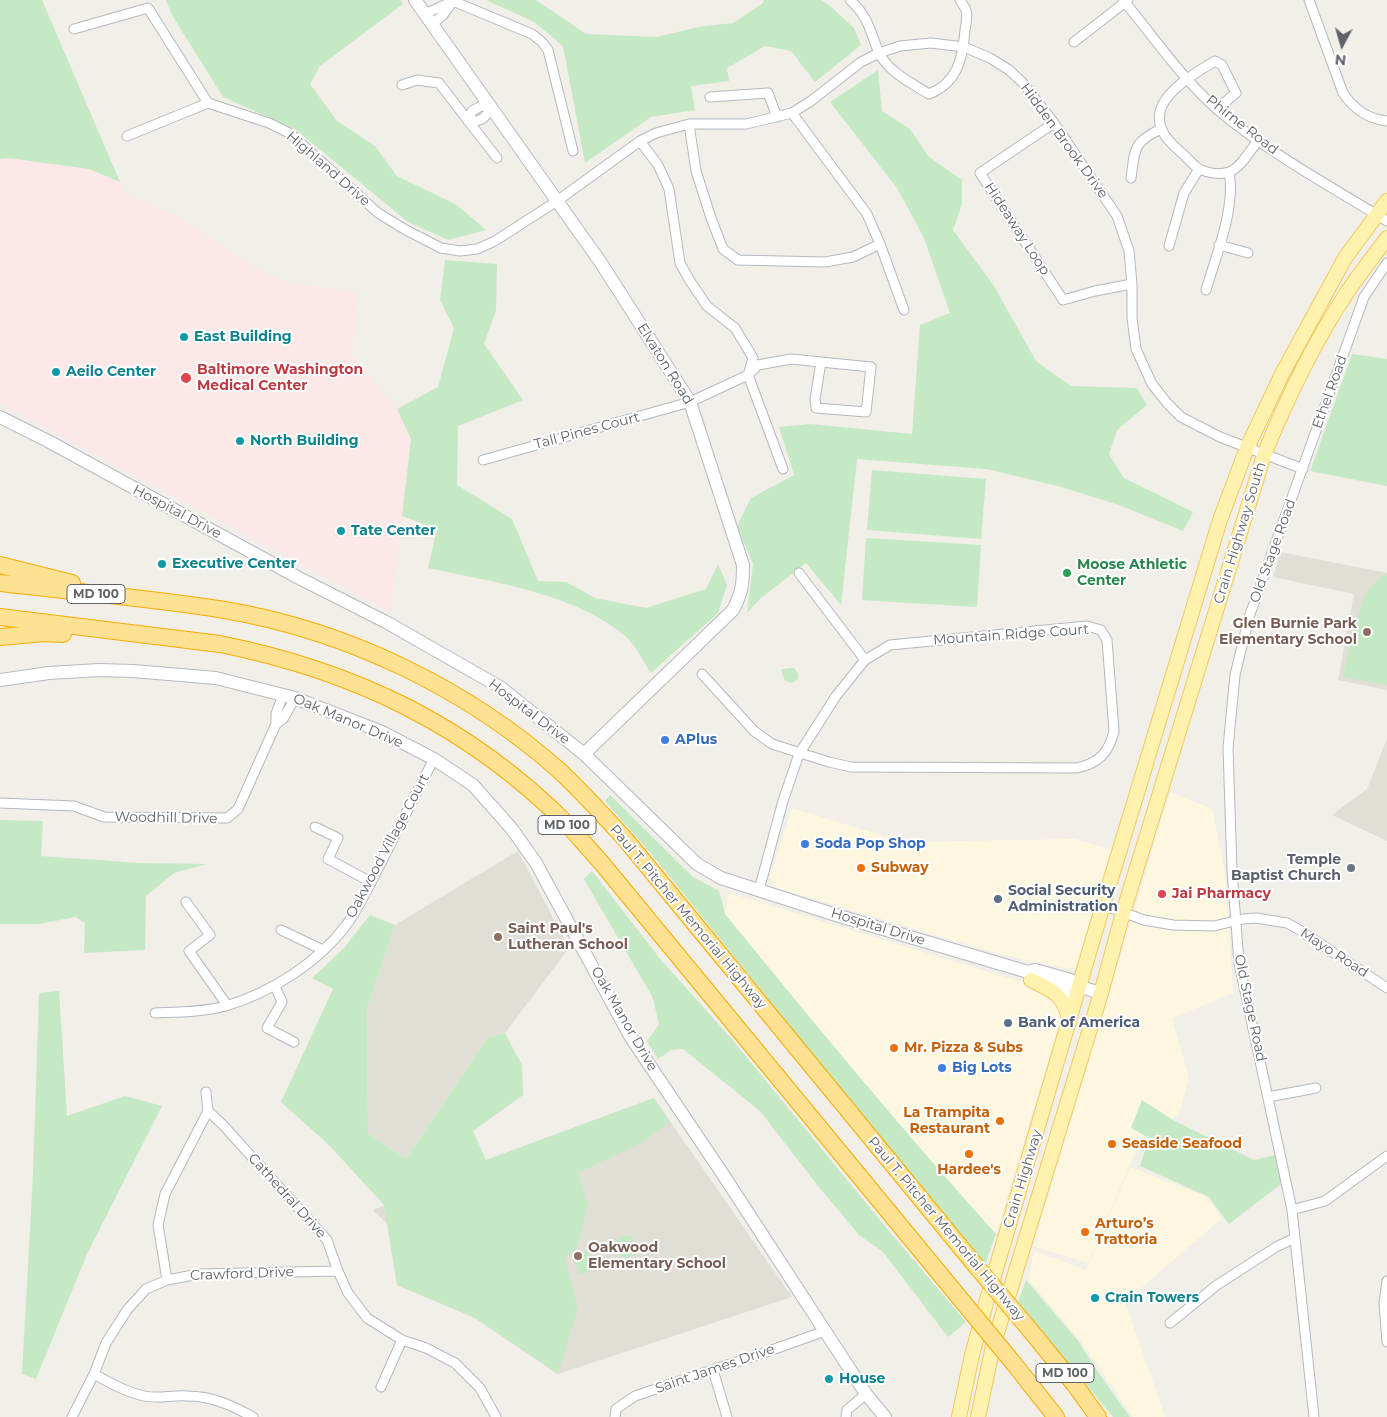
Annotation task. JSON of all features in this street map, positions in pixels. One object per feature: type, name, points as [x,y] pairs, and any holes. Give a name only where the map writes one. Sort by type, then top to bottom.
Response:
[{"type":"highway","points":[[0,565],[78,584],[192,606]]},
{"type":"highway","name":"Paul T. Pitcher Memorial Highway","points":[[0,583],[192,606],[259,617],[316,632],[410,670],[452,693],[525,743],[587,797],[626,840],[1076,1385],[1098,1417]]},
{"type":"highway","name":"MD 100","points":[[0,617],[220,644],[252,650],[307,665],[355,682],[397,702],[436,722],[477,748],[508,772],[567,825],[600,861],[1056,1417]]},
{"type":"highway","points":[[0,637],[61,634],[163,641],[252,652],[307,665]]},
{"type":"main road","name":"Crain Highway South","points":[[1094,942],[1103,905],[1220,520],[1247,448],[1282,374],[1327,289],[1345,258],[1382,218],[1387,201]]},
{"type":"main road","name":"Crain Highway South","points":[[1101,993],[1123,913],[1264,455],[1284,407],[1309,359],[1348,291],[1387,238]]},
{"type":"main road","name":"Crain Highway","points":[[959,1417],[972,1355],[986,1304],[1094,942]]},
{"type":"main road","points":[[1030,976],[1060,997],[1068,1015],[1069,1024]]},
{"type":"main road","name":"Crain Highway","points":[[978,1417],[993,1346],[1101,993]]},
{"type":"street","name":"Elvaton Road","points":[[415,0],[601,263],[690,402],[743,565],[741,595],[733,610],[584,754]]},
{"type":"street","points":[[432,24],[443,15],[453,0]]},
{"type":"street","points":[[425,14],[453,0],[532,34],[542,42],[548,50],[573,150]]},
{"type":"street","points":[[850,0],[860,9],[868,22],[879,53],[896,72],[929,94],[940,90],[960,65],[964,47],[967,11],[960,0]]},
{"type":"street","points":[[1309,0],[1343,93],[1350,104],[1368,116],[1387,121]]},
{"type":"street","points":[[1074,42],[1125,1]]},
{"type":"street","name":"Phirne Road","points":[[1125,1],[1186,79],[1217,109],[1258,141],[1382,218]]},
{"type":"street","points":[[74,29],[148,8],[208,103],[127,136]]},
{"type":"street","name":"Hidden Brook Drive","points":[[557,201],[640,141],[665,130],[689,124],[746,124],[792,113],[862,62],[879,53],[900,46],[931,43],[964,47],[990,58],[1008,70],[1028,90],[1054,123],[1117,216],[1129,251],[1132,284],[1132,318],[1136,349],[1152,384],[1167,403],[1181,417],[1220,437],[1302,469]]},
{"type":"street","points":[[1217,109],[1236,93],[1222,65],[1215,61],[1186,79],[1163,103],[1159,119],[1161,129],[1169,142],[1199,168],[1210,172],[1228,172],[1238,166],[1258,141]]},
{"type":"street","points":[[402,85],[417,80],[439,83],[497,158]]},
{"type":"street","points":[[710,97],[768,93],[777,117]]},
{"type":"street","name":"Highland Drive","points":[[208,103],[269,123],[291,134],[378,213],[441,248],[460,251],[477,249],[495,241],[557,201]]},
{"type":"street","points":[[468,120],[472,111],[481,106],[491,107]]},
{"type":"street","points":[[792,113],[867,214],[904,310]]},
{"type":"street","name":"Hideaway Loop","points":[[1054,123],[980,174],[1063,300],[1095,291],[1132,284]]},
{"type":"street","points":[[689,124],[696,171],[711,218],[723,249],[738,260],[825,262],[853,256],[880,244]]},
{"type":"street","points":[[1131,178],[1133,160],[1138,144],[1146,136],[1161,129]]},
{"type":"street","points":[[640,141],[658,165],[669,189],[680,263],[707,306],[735,328],[753,358],[748,375],[783,469]]},
{"type":"street","points":[[1169,246],[1184,193],[1199,168]]},
{"type":"street","points":[[1206,290],[1231,197],[1228,172]]},
{"type":"street","points":[[1219,245],[1248,253]]},
{"type":"street","name":"Ethel Road","points":[[1296,486],[1364,298],[1387,263]]},
{"type":"street","points":[[1348,291],[1364,298]]},
{"type":"street","name":"Tall Pines Court","points":[[483,460],[690,402],[748,375],[758,365],[791,359],[821,362],[871,368],[866,412],[816,408],[815,399],[821,362]]},
{"type":"street","name":"Hospital Drive","points":[[0,417],[48,441],[299,578],[386,622],[492,683],[584,754],[697,864],[721,878],[1030,976],[1034,970],[1071,980],[1080,987],[1101,993]]},
{"type":"street","name":"Old Stage Road","points":[[1296,486],[1249,617],[1235,675],[1229,733],[1228,772],[1238,963],[1292,1210],[1314,1417]]},
{"type":"street","points":[[759,890],[783,801],[799,754],[836,696],[865,660],[799,573]]},
{"type":"street","name":"Mountain Ridge Court","points":[[702,674],[754,731],[772,744],[799,754],[851,768],[1076,768],[1089,765],[1111,745],[1114,731],[1107,640],[1101,630],[1087,626],[890,645],[865,660]]},
{"type":"street","name":"Oak Manor Drive","points":[[0,680],[49,673],[99,670],[216,678],[289,696],[382,732],[434,759],[473,785],[512,829],[536,863],[630,1036],[735,1192],[866,1394],[885,1417]]},
{"type":"street","name":"Woodhill Drive","points":[[0,803],[74,806],[104,817],[228,818],[238,809],[276,724],[276,714],[289,696]]},
{"type":"street","name":"Oakwood Village Court","points":[[154,1014],[201,1011],[227,1006],[274,986],[301,969],[323,950],[347,924],[371,882],[434,759]]},
{"type":"street","points":[[315,827],[338,838],[328,859],[371,882]]},
{"type":"street","points":[[186,902],[210,935],[189,951],[227,1006]]},
{"type":"street","name":"Mayo Road","points":[[1103,905],[1144,920],[1189,927],[1214,926],[1256,918],[1269,919],[1292,926],[1387,988]]},
{"type":"street","points":[[281,930],[323,950]]},
{"type":"street","points":[[274,986],[282,1002],[268,1028],[294,1042]]},
{"type":"street","points":[[1268,1097],[1316,1088]]},
{"type":"street","points":[[167,1280],[158,1225],[165,1194],[208,1111],[206,1092]]},
{"type":"street","name":"Cathedral Drive","points":[[208,1111],[223,1125],[327,1240],[338,1272],[348,1293],[367,1318],[402,1340],[426,1348],[455,1363],[480,1388],[496,1417]]},
{"type":"street","points":[[1292,1210],[1325,1201],[1387,1156]]},
{"type":"street","points":[[1170,1324],[1217,1285],[1276,1247],[1295,1238]]},
{"type":"street","name":"Crawford Drive","points":[[72,1417],[94,1374],[106,1343],[127,1310],[146,1289],[167,1280],[199,1274],[338,1272]]},
{"type":"street","points":[[1386,1288],[1384,1317],[1387,1342]]},
{"type":"street","name":"Saint James Drive","points":[[615,1417],[616,1409],[635,1396],[825,1331]]},
{"type":"street","points":[[381,1387],[402,1340]]},
{"type":"street","points":[[713,1370],[727,1417]]},
{"type":"street","points":[[94,1374],[118,1387],[145,1396],[209,1398],[230,1404],[253,1417]]},
{"type":"street","points":[[846,1417],[847,1410],[866,1394]]},
{"type":"shaded area","name":"Baltimore Washington Medical Center","points":[[8,158],[89,169],[120,182],[125,193],[179,217],[250,265],[284,282],[357,293],[352,355],[397,409],[411,439],[391,612],[0,402],[0,159]]},
{"type":"shaded area","name":"Glen Burnie Park Elementary School","points":[[1280,552],[1387,573],[1387,690],[1338,680],[1354,594],[1273,577]]},
{"type":"shaded area","points":[[1387,739],[1387,841],[1332,815],[1367,789]]},
{"type":"shaded area","points":[[1170,792],[1212,809],[1225,873],[1233,993],[1172,1018],[1189,1078],[1179,1114],[1141,1138],[1088,1263],[1033,1246]]},
{"type":"shaded area","points":[[792,808],[903,842],[1075,839],[1111,850],[1076,967],[1068,969],[1007,956],[776,888],[770,878]]},
{"type":"shaded area","points":[[518,851],[569,948],[505,1033],[487,1038],[406,1159],[368,1133],[367,1009],[395,925]]},
{"type":"shaded area","points":[[729,893],[1041,988],[1054,998],[1062,1014],[996,1234],[951,1185],[725,914]]},
{"type":"shaded area","name":"Oakwood Elementary School","points":[[654,1098],[792,1297],[558,1374],[475,1318],[397,1285],[389,1226],[373,1210],[486,1160]]},
{"type":"shaded area","points":[[1130,1167],[1205,1196],[1222,1218],[1125,1302],[1165,1417],[1133,1417],[1083,1344],[1028,1279],[1034,1251],[1086,1270]]},
{"type":"green space","points":[[0,0],[42,0],[120,182],[89,169],[8,158],[0,159]]},
{"type":"green space","points":[[166,0],[400,0],[403,4],[320,66],[310,84],[337,121],[375,146],[397,176],[457,205],[486,230],[448,240],[408,222],[295,129],[223,97],[172,15]]},
{"type":"green space","points":[[486,0],[536,0],[586,34],[657,37],[698,27],[733,23],[763,3],[764,0],[821,0],[854,28],[861,45],[815,82],[791,51],[765,46],[727,68],[729,81],[691,86],[695,110],[651,117],[585,163],[563,46],[534,22]]},
{"type":"green space","points":[[878,70],[882,111],[910,129],[929,157],[962,180],[962,204],[953,230],[994,286],[1036,361],[1071,386],[1137,388],[1147,405],[1117,430],[1109,454],[1124,478],[1193,512],[1183,531],[1119,505],[1058,486],[986,469],[857,459],[841,605],[806,563],[761,598],[747,613],[753,564],[737,526],[751,498],[794,475],[779,427],[810,424],[912,434],[920,325],[950,313],[924,238],[897,188],[830,102]]},
{"type":"green space","points":[[445,260],[497,264],[496,310],[484,344],[523,400],[458,426],[457,485],[512,519],[538,581],[566,582],[595,598],[646,608],[706,589],[718,564],[727,585],[718,613],[651,673],[629,639],[605,621],[582,609],[532,591],[428,568],[437,529],[402,516],[411,439],[397,409],[438,387],[454,328],[440,300]]},
{"type":"green space","points":[[1352,354],[1387,359],[1387,486],[1310,471]]},
{"type":"green space","points":[[872,470],[986,479],[981,539],[867,530]]},
{"type":"green space","points":[[866,538],[981,545],[977,607],[862,600]]},
{"type":"green space","points":[[1382,575],[1387,575],[1387,685],[1343,677],[1352,634],[1365,595]]},
{"type":"green space","points":[[794,668],[798,674],[798,679],[793,683],[785,681],[781,670]]},
{"type":"green space","points":[[610,795],[693,877],[719,891],[725,914],[858,1076],[996,1234],[985,1264],[653,856],[605,801]]},
{"type":"green space","points":[[0,820],[43,821],[41,856],[140,863],[207,864],[174,873],[146,896],[145,950],[84,953],[85,923],[76,917],[38,924],[0,924]]},
{"type":"green space","points":[[592,871],[661,960],[730,1037],[966,1322],[948,1337],[883,1252],[859,1235],[760,1111],[683,1049],[671,1050],[658,1059],[647,1041],[659,1025],[653,998],[584,879]]},
{"type":"green space","points":[[370,915],[395,925],[367,1009],[368,1133],[406,1159],[487,1038],[505,1033],[522,1065],[523,1095],[473,1131],[486,1160],[654,1098],[670,1122],[643,1142],[578,1173],[588,1205],[577,1247],[565,1259],[578,1309],[558,1374],[475,1318],[397,1285],[384,1205],[329,1145],[281,1102],[333,989],[312,978],[343,949]]},
{"type":"green space","points":[[59,991],[67,1116],[125,1096],[162,1106],[87,1254],[36,1379],[22,1374],[33,1175],[39,993]]},
{"type":"green space","points":[[1142,1100],[1173,1120],[1254,1160],[1275,1155],[1281,1184],[1229,1224],[1209,1197],[1140,1166],[1149,1138],[1131,1128]]},
{"type":"green space","points":[[622,1236],[631,1236],[639,1253],[627,1258],[619,1255],[614,1250],[615,1241]]},
{"type":"green space","points":[[587,1251],[593,1270],[579,1275],[573,1256]]},
{"type":"green space","points":[[1026,1280],[1079,1342],[1130,1417],[1113,1417],[1018,1302]]},
{"type":"place","name":"East Building","points":[[184,337]]},
{"type":"place","name":"Aeilo Center","points":[[56,372]]},
{"type":"place","name":"Baltimore Washington Medical Center","points":[[186,378]]},
{"type":"place","name":"North Building","points":[[240,441]]},
{"type":"place","name":"Tate Center","points":[[341,531]]},
{"type":"place","name":"Executive Center","points":[[162,564]]},
{"type":"place","name":"Moose Athletic Center","points":[[1067,573]]},
{"type":"place","name":"Glen Burnie Park Elementary School","points":[[1367,632]]},
{"type":"place","name":"APlus","points":[[665,740]]},
{"type":"place","name":"Soda Pop Shop","points":[[805,844]]},
{"type":"place","name":"Subway","points":[[861,868]]},
{"type":"place","name":"Temple Baptist Church","points":[[1351,868]]},
{"type":"place","name":"Jai Pharmacy","points":[[1162,894]]},
{"type":"place","name":"Social Security Administration","points":[[998,899]]},
{"type":"place","name":"Saint Paul's Lutheran School","points":[[498,937]]},
{"type":"place","name":"Bank of America","points":[[1008,1023]]},
{"type":"place","name":"Mr. Pizza & Subs","points":[[894,1048]]},
{"type":"place","name":"Big Lots","points":[[942,1068]]},
{"type":"place","name":"La Trampita Restaurant","points":[[1000,1121]]},
{"type":"place","name":"Seaside Seafood","points":[[1112,1144]]},
{"type":"place","name":"Hardee's","points":[[969,1154]]},
{"type":"place","name":"Arturo’s Trattoria","points":[[1085,1232]]},
{"type":"place","name":"Oakwood Elementary School","points":[[578,1256]]},
{"type":"place","name":"Crain Towers","points":[[1095,1298]]},
{"type":"place","name":"House","points":[[829,1379]]}]
